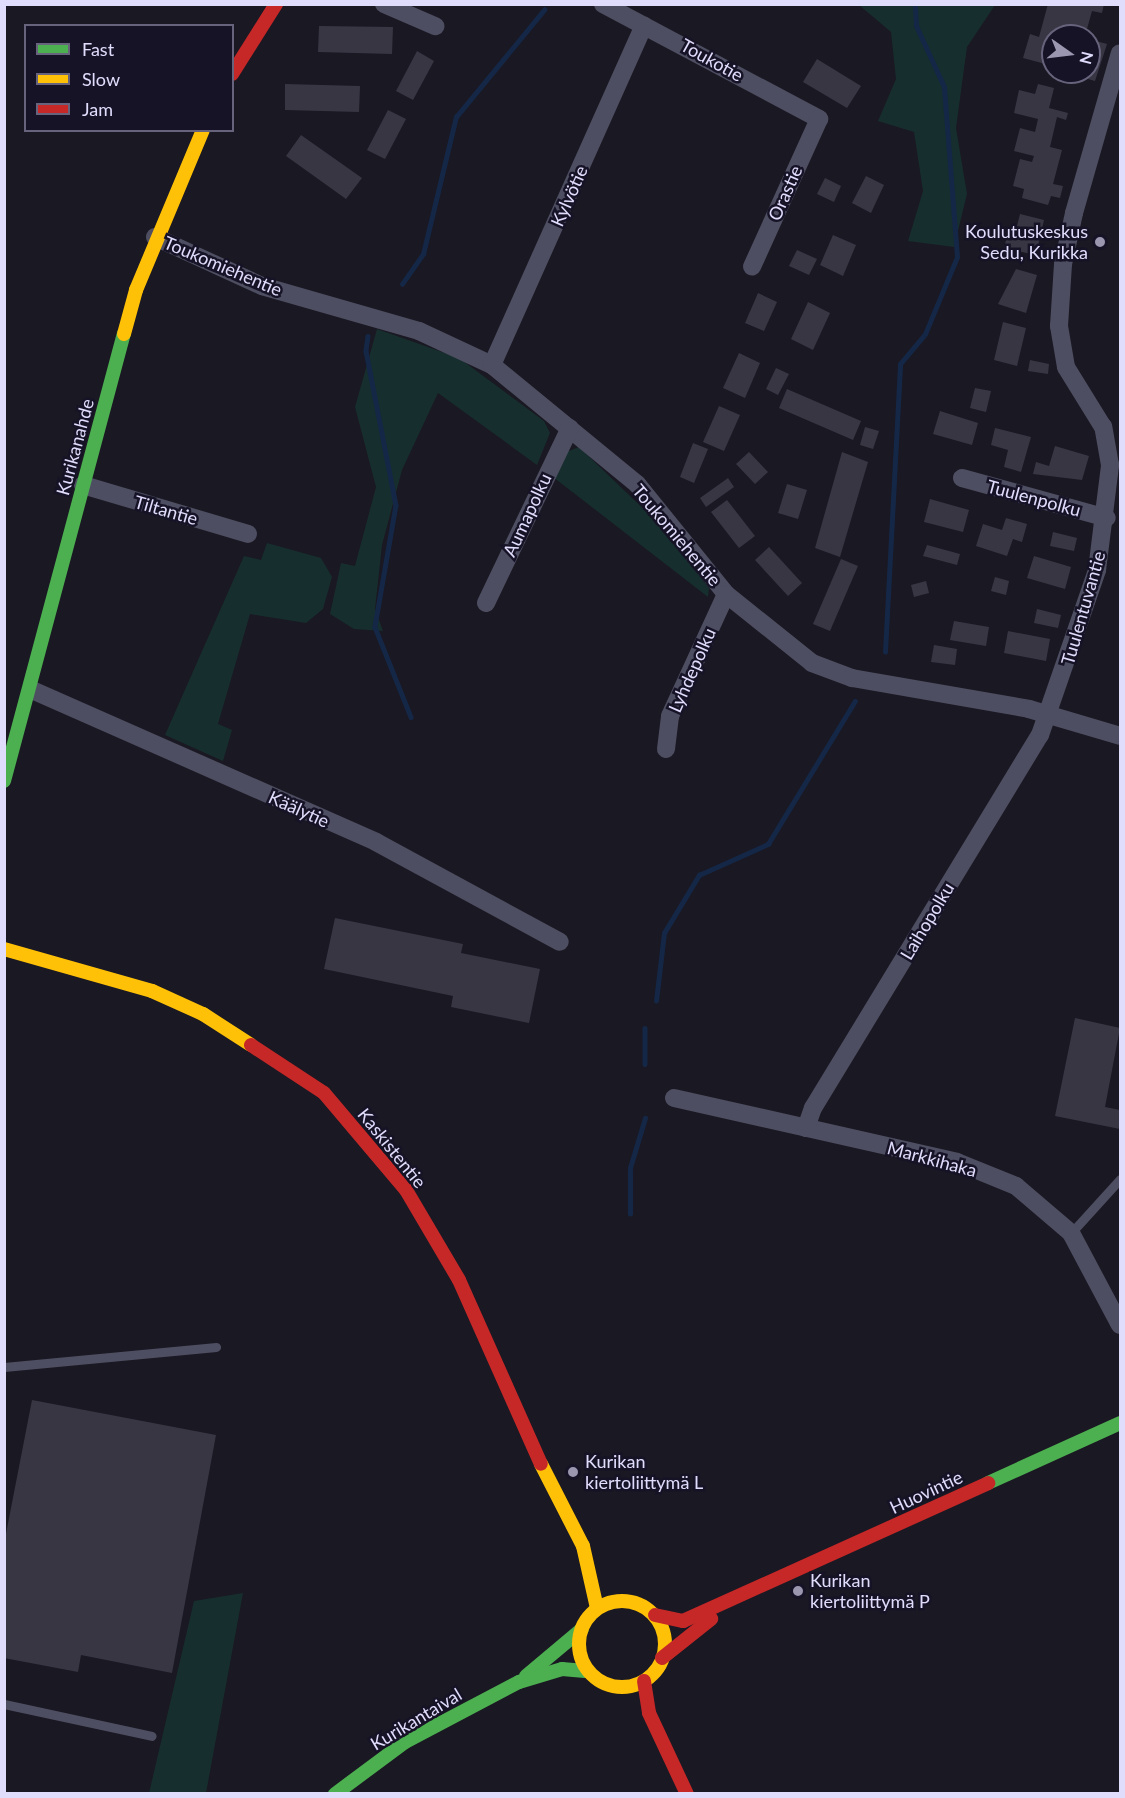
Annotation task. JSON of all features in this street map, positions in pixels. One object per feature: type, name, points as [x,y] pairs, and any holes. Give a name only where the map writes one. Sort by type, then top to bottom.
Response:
[{"type":"main road","points":[[234,71],[276,4]]},
{"type":"main road","name":"Kurikanahde","points":[[4,781],[32,690],[83,485],[155,237],[202,132]]},
{"type":"main road","name":"Kaskistentie","points":[[4,949],[152,991],[203,1014],[324,1093],[406,1190],[459,1280],[553,1491],[583,1546],[597,1608]]},
{"type":"main road","name":"Huovintie","points":[[655,1615],[683,1621],[1120,1423]]},
{"type":"main road","name":"Kaskistentie","points":[[583,1546],[604,1565]]},
{"type":"main road","points":[[619,1582],[634,1602],[655,1615],[664,1631],[662,1658],[644,1681],[644,1699],[687,1794]]},
{"type":"main road","name":"Huovintie","points":[[662,1658],[746,1594]]},
{"type":"main road","points":[[622,1703],[610,1687],[585,1671],[578,1642],[582,1629],[597,1608],[634,1602]]},
{"type":"main road","name":"Kurikantaival","points":[[519,1682],[582,1629]]},
{"type":"main road","name":"Kurikantaival","points":[[336,1793],[405,1742],[519,1682],[562,1669],[585,1671]]},
{"type":"main road","points":[[610,1687],[644,1681]]},
{"type":"main road","points":[[635,1719],[675,1770]]},
{"type":"street","points":[[384,4],[435,26]]},
{"type":"street","name":"Toukotie","points":[[603,4],[819,119]]},
{"type":"street","name":"Kylvötie","points":[[492,365],[644,25]]},
{"type":"street","name":"Tuulentuvantie","points":[[1050,714],[1096,570],[1107,518],[1110,465],[1103,427],[1066,367],[1059,326],[1069,234],[1120,53]]},
{"type":"street","name":"Orastie","points":[[752,267],[819,119]]},
{"type":"street","name":"Toukomiehentie","points":[[155,237],[262,286],[419,331],[492,365],[637,484],[726,594],[783,643],[852,678],[1050,714],[1120,736]]},
{"type":"street","name":"Aumapolku","points":[[486,603],[570,428]]},
{"type":"street","name":"Tuulenpolku","points":[[962,478],[1107,518]]},
{"type":"street","name":"Tiltantie","points":[[83,485],[248,534]]},
{"type":"street","name":"Lyhdepolku","points":[[666,749],[670,716],[726,594]]},
{"type":"street","name":"Käälytie","points":[[32,690],[376,842],[560,942]]},
{"type":"street","name":"Laihopolku","points":[[806,1128],[813,1108],[1050,714]]},
{"type":"street","name":"Markkihaka","points":[[674,1098],[957,1162],[1016,1186],[1071,1233],[1120,1325]]},
{"type":"lane","points":[[1071,1233],[1120,1179]]},
{"type":"lane","points":[[4,1367],[216,1347]]},
{"type":"lane","points":[[4,1704],[152,1736]]},
{"type":"green space","points":[[859,5],[995,5],[967,47],[956,128],[967,194],[954,247],[908,241],[923,191],[914,132],[878,121],[896,79],[891,32]]},
{"type":"green space","points":[[377,329],[459,358],[544,421],[550,433],[537,465],[438,393],[402,470],[382,545],[375,609],[383,631],[354,629],[330,614],[341,563],[355,566],[376,487],[355,407]]},
{"type":"green space","points":[[579,447],[653,518],[709,588],[708,597],[553,477],[566,452]]},
{"type":"green space","points":[[267,543],[321,558],[332,577],[323,609],[306,623],[250,614],[218,724],[232,730],[223,761],[165,735],[244,556],[261,560]]},
{"type":"green space","points":[[243,1593],[206,1793],[149,1793],[194,1601]]},
{"type":"building","points":[[1048,4],[1104,4],[1102,13],[1092,11],[1088,24],[1043,24]]},
{"type":"building","points":[[319,26],[393,27],[392,54],[318,52]]},
{"type":"building","points":[[1041,30],[1041,63],[1023,58],[1030,34],[1039,37]]},
{"type":"building","points":[[1101,42],[1107,44],[1101,62]]},
{"type":"building","points":[[417,51],[434,61],[413,100],[396,91]]},
{"type":"building","points":[[817,59],[861,86],[847,108],[803,82]]},
{"type":"building","points":[[285,84],[360,86],[359,112],[285,110]]},
{"type":"building","points":[[1038,84],[1054,88],[1049,108],[1068,113],[1066,120],[1057,117],[1050,147],[1062,150],[1053,184],[1063,186],[1060,198],[1051,196],[1048,205],[1022,198],[1024,189],[1013,186],[1020,159],[1032,162],[1034,156],[1014,151],[1020,128],[1035,132],[1038,119],[1014,113],[1019,90],[1035,94]]},
{"type":"building","points":[[388,110],[406,119],[385,159],[367,150]]},
{"type":"building","points":[[301,135],[362,178],[346,199],[286,156]]},
{"type":"building","points":[[866,176],[884,185],[871,213],[852,203]]},
{"type":"building","points":[[825,178],[841,186],[834,202],[817,194]]},
{"type":"building","points":[[1020,214],[1044,220],[1036,255],[1004,248],[1008,232],[1015,234]]},
{"type":"building","points":[[833,235],[856,245],[843,276],[820,265]]},
{"type":"building","points":[[797,250],[817,259],[809,275],[789,266]]},
{"type":"building","points":[[1016,269],[1037,275],[1026,313],[998,304]]},
{"type":"building","points":[[758,293],[777,302],[764,331],[745,323]]},
{"type":"building","points":[[808,302],[830,313],[813,350],[791,339]]},
{"type":"building","points":[[1003,322],[1026,328],[1017,366],[994,360]]},
{"type":"building","points":[[739,353],[760,363],[745,398],[723,388]]},
{"type":"building","points":[[1030,360],[1049,364],[1048,374],[1028,371]]},
{"type":"building","points":[[776,368],[789,374],[778,395],[766,389]]},
{"type":"building","points":[[975,388],[991,391],[986,412],[970,408]]},
{"type":"building","points":[[787,389],[861,421],[853,440],[779,408]]},
{"type":"building","points":[[719,406],[740,415],[724,451],[703,442]]},
{"type":"building","points":[[940,411],[978,423],[972,445],[933,434]]},
{"type":"building","points":[[865,427],[879,431],[873,449],[860,445]]},
{"type":"building","points":[[995,428],[1031,437],[1021,472],[1004,467],[1008,450],[991,445]]},
{"type":"building","points":[[693,443],[708,449],[694,483],[680,477]]},
{"type":"building","points":[[1055,446],[1089,456],[1082,480],[1033,474],[1036,462],[1049,466]]},
{"type":"building","points":[[749,452],[768,472],[755,484],[736,464]]},
{"type":"building","points":[[842,452],[868,462],[840,557],[815,548]]},
{"type":"building","points":[[728,478],[734,487],[706,507],[700,498]]},
{"type":"building","points":[[787,484],[807,490],[798,519],[778,513]]},
{"type":"building","points":[[930,499],[969,510],[963,532],[924,522]]},
{"type":"building","points":[[727,500],[755,536],[739,548],[711,512]]},
{"type":"building","points":[[1006,518],[1027,524],[1022,542],[1013,539],[1007,556],[976,546],[983,524],[1002,530]]},
{"type":"building","points":[[1053,532],[1077,538],[1074,551],[1050,546]]},
{"type":"building","points":[[927,545],[960,554],[957,565],[923,556]]},
{"type":"building","points":[[769,547],[802,583],[788,596],[755,560]]},
{"type":"building","points":[[1034,556],[1071,567],[1065,589],[1027,578]]},
{"type":"building","points":[[841,559],[858,566],[830,631],[813,624]]},
{"type":"building","points":[[995,577],[1009,581],[1006,595],[991,591]]},
{"type":"building","points":[[926,581],[929,593],[914,597],[911,585]]},
{"type":"building","points":[[1037,609],[1061,615],[1058,628],[1034,623]]},
{"type":"building","points":[[954,621],[989,627],[986,646],[950,640]]},
{"type":"building","points":[[1008,631],[1050,639],[1046,661],[1004,653]]},
{"type":"building","points":[[934,645],[957,649],[955,665],[931,662]]},
{"type":"building","points":[[335,918],[463,944],[461,953],[540,969],[529,1023],[451,1007],[453,996],[324,969]]},
{"type":"building","points":[[1075,1018],[1120,1028],[1105,1107],[1120,1110],[1120,1129],[1055,1116]]},
{"type":"building","points":[[32,1400],[216,1435],[172,1673],[81,1655],[78,1672],[4,1658],[4,1544]]},
{"type":"waterway","points":[[885,652],[900,364],[925,334],[957,257],[944,87],[916,26],[915,4]]},
{"type":"waterway","points":[[402,284],[423,254],[456,117],[544,10]]},
{"type":"waterway","points":[[368,336],[366,351],[396,505],[375,627],[411,717]]},
{"type":"waterway","points":[[656,1001],[664,933],[699,875],[768,844],[855,701]]},
{"type":"waterway","points":[[645,1028],[645,1064]]},
{"type":"waterway","points":[[630,1214],[630,1168],[645,1118]]},
{"type":"traffic: fast","points":[[4,781],[124,334]]},
{"type":"traffic: fast","points":[[988,1483],[1120,1423]]},
{"type":"traffic: fast","points":[[526,1676],[582,1629]]},
{"type":"traffic: fast","points":[[335,1794],[405,1742],[519,1682],[562,1669],[585,1671]]},
{"type":"traffic: slow","points":[[124,334],[136,290],[202,132]]},
{"type":"traffic: slow","points":[[4,949],[152,991],[203,1014],[251,1045]]},
{"type":"traffic: slow","points":[[541,1464],[583,1546],[597,1608]]},
{"type":"traffic: slow","points":[[614,1601],[630,1601],[653,1613],[662,1627],[665,1644],[662,1661],[653,1675],[630,1687],[614,1687],[598,1680],[586,1668],[579,1652],[579,1636],[586,1620],[598,1608],[614,1601]]},
{"type":"traffic: jam","points":[[234,71],[276,4]]},
{"type":"traffic: jam","points":[[251,1045],[324,1093],[406,1190],[459,1280],[541,1464]]},
{"type":"traffic: jam","points":[[655,1615],[683,1621],[988,1483]]},
{"type":"traffic: jam","points":[[662,1658],[711,1619]]},
{"type":"traffic: jam","points":[[644,1681],[649,1713],[687,1794]]},
{"type":"place","name":"Koulutuskeskus Sedu, Kurikka","points":[[1100,242]]},
{"type":"place","name":"Kurikan kiertoliittymä L","points":[[573,1472]]},
{"type":"place","name":"Kurikan kiertoliittymä P","points":[[798,1591]]}]
